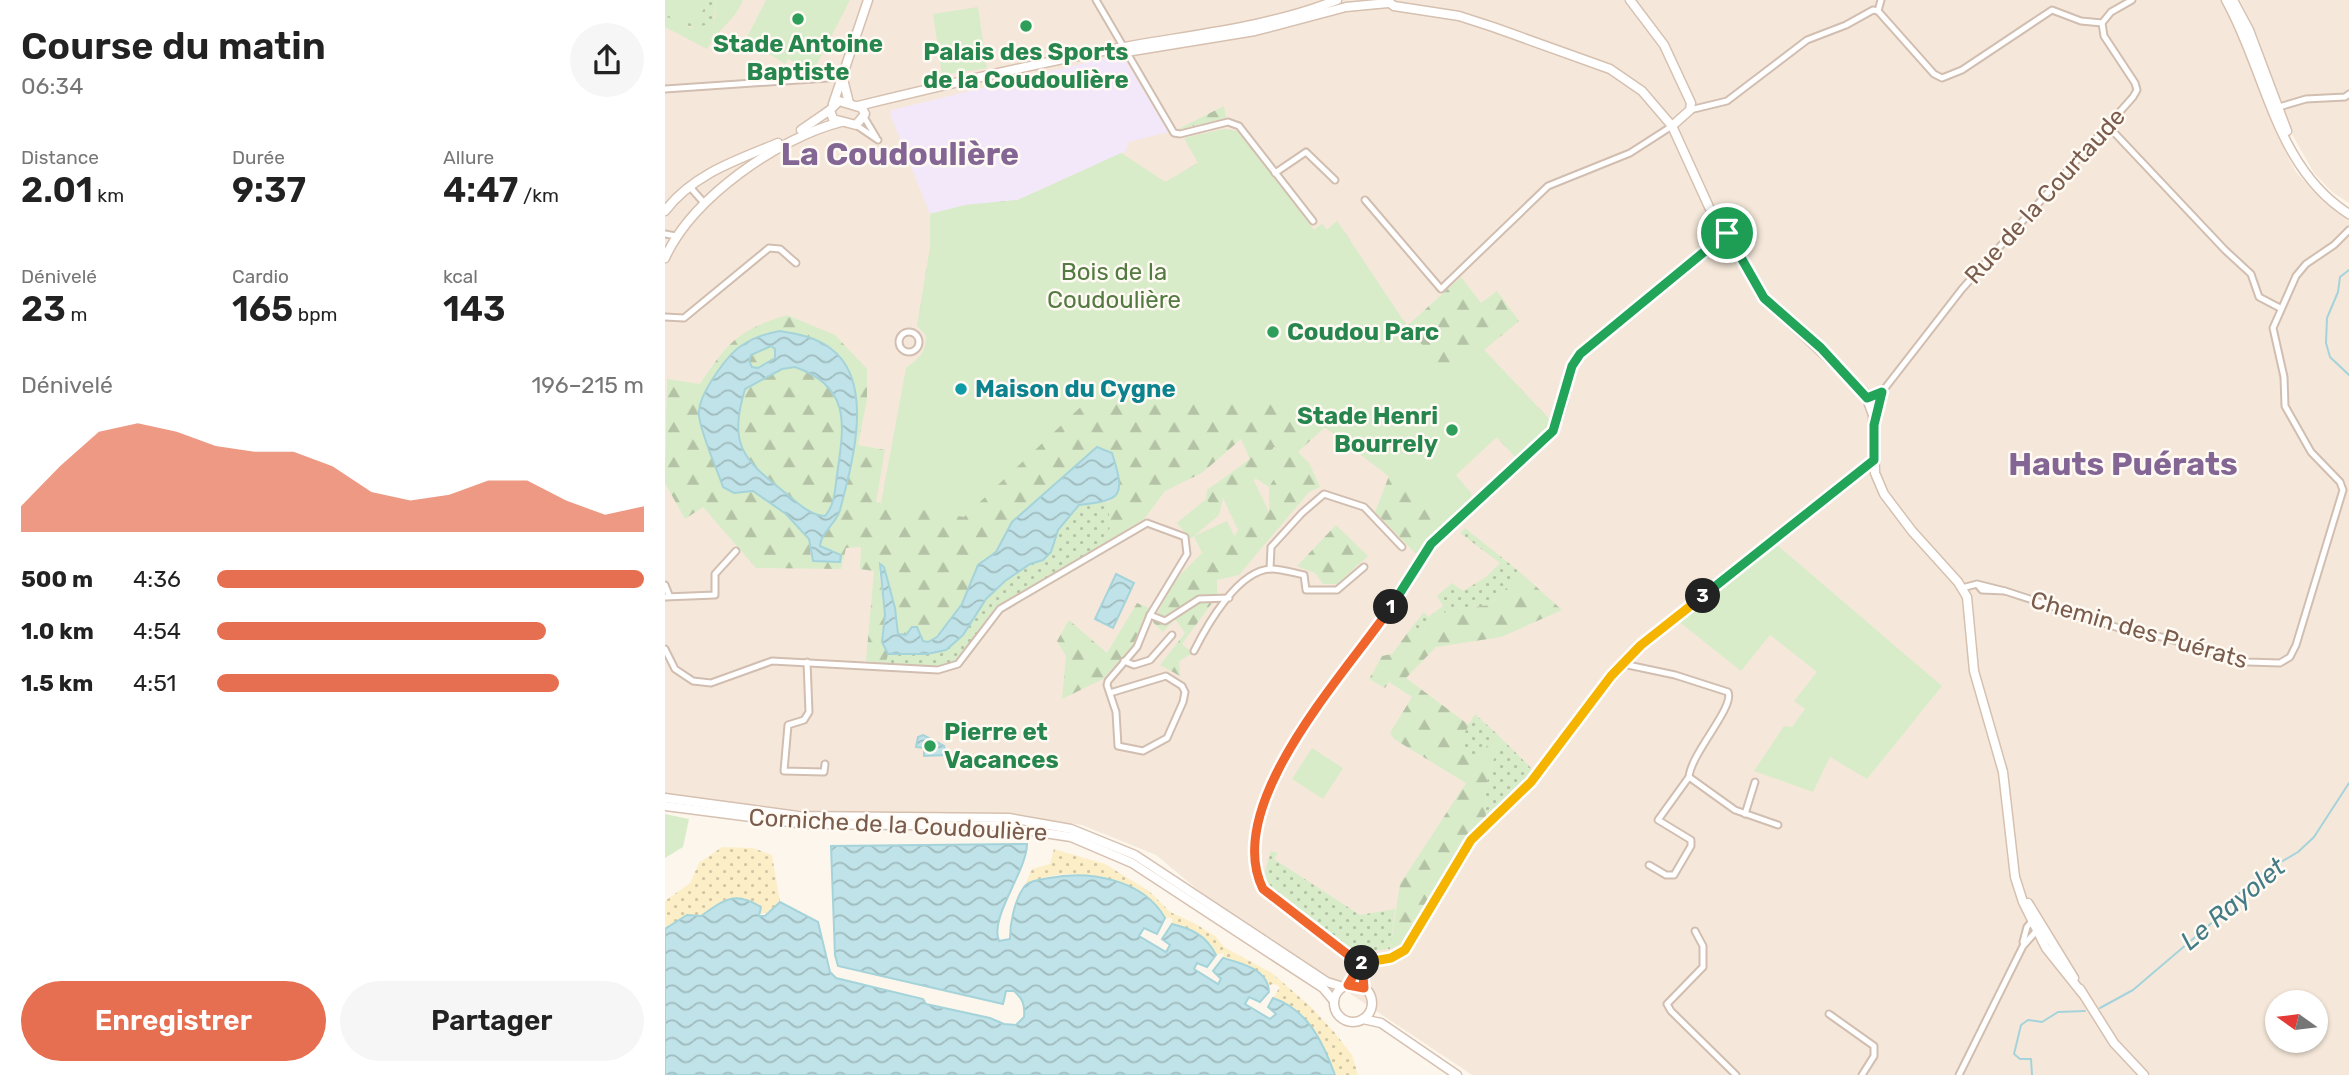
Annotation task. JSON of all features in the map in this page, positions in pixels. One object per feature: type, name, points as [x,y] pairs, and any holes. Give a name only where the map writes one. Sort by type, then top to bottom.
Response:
[{"type":"street","points":[[843,76],[854,104],[865,116],[878,140],[856,125],[833,118],[832,107],[867,0]]},
{"type":"street","points":[[1096,0],[1174,133],[1180,134],[1228,122],[1243,128],[1313,221]]},
{"type":"street","points":[[1124,50],[1299,14],[1337,0]]},
{"type":"street","points":[[1630,0],[1664,45],[1679,74],[1690,110]]},
{"type":"street","points":[[1874,0],[1876,10],[1934,74],[1943,78],[1962,70],[2052,10],[2081,21],[2102,23],[2111,12],[2131,0]]},
{"type":"street","points":[[1365,200],[1441,289],[1548,186],[1619,158],[1672,125],[1690,110],[1727,101],[1807,40],[1876,10],[1881,0]]},
{"type":"street","points":[[2226,0],[2276,108],[2301,170],[2329,201],[2349,214]]},
{"type":"street","points":[[2233,0],[2249,30],[2276,108],[2305,166],[2321,186],[2349,208]]},
{"type":"street","points":[[665,211],[690,187],[726,163],[790,137],[832,107],[884,101],[1077,56],[1255,31],[1346,7],[1387,1],[1408,3],[1470,19],[1611,69],[1642,90],[1672,125],[1709,207],[1764,298],[1821,348],[1867,398],[1879,401]]},
{"type":"street","name":"Rue de la Courtaude","points":[[1874,425],[1879,416],[1882,392],[1962,289],[2137,90],[2103,36],[2102,23]]},
{"type":"street","points":[[665,89],[843,76]]},
{"type":"street","points":[[826,78],[838,89]]},
{"type":"street","points":[[2276,108],[2306,99],[2345,97],[2349,94]]},
{"type":"street","points":[[856,125],[884,101]]},
{"type":"street","points":[[665,258],[676,236],[705,204],[778,148],[815,129],[841,122]]},
{"type":"street","points":[[2108,126],[2251,274],[2259,297],[2280,308]]},
{"type":"street","points":[[1275,173],[1306,152],[1335,180]]},
{"type":"street","points":[[690,187],[705,204]]},
{"type":"street","name":"Chemin des Puérats","points":[[1977,583],[2122,629],[2166,638],[2248,662],[2271,665],[2290,656],[2297,645],[2343,490],[2340,482],[2311,452],[2285,406],[2284,377],[2273,328],[2280,308],[2306,264],[2334,245],[2349,230]]},
{"type":"street","points":[[1381,1023],[1364,988],[1360,964],[1277,902],[1262,886],[1255,872],[1254,848],[1267,789],[1337,680],[1408,582],[1423,555],[1553,431],[1572,366],[1580,354],[1727,233]]},
{"type":"street","points":[[665,234],[676,236]]},
{"type":"street","points":[[665,317],[684,318],[769,248],[780,249],[796,263]]},
{"type":"street","points":[[1867,398],[1882,392]]},
{"type":"street","points":[[1867,398],[1874,425],[1874,460],[1879,484],[1889,503],[1962,588],[1966,597],[1974,671],[2002,763],[2010,849],[2020,892],[2053,958],[2082,993]]},
{"type":"street","points":[[1457,1075],[1381,1023],[1363,1019],[1345,1021],[1336,1013],[1334,1001],[1360,964],[1366,960],[1391,958],[1405,950],[1471,840],[1531,782],[1623,664],[1641,645],[1874,460]]},
{"type":"street","points":[[1270,569],[1271,547],[1302,513],[1324,494],[1364,507],[1402,548]]},
{"type":"street","points":[[665,649],[675,670],[693,681],[711,682],[772,661],[938,670],[958,664],[1000,609],[1147,523],[1185,537],[1187,554],[1150,615],[1137,647],[1109,679],[1110,692],[1116,712],[1118,746],[1143,751],[1168,736],[1185,692],[1174,680],[1162,676],[1110,692]]},
{"type":"street","points":[[665,585],[667,596],[715,595],[715,573],[736,551]]},
{"type":"street","points":[[1193,651],[1212,616],[1252,574],[1270,569],[1304,575],[1306,590],[1338,590],[1364,567]]},
{"type":"street","points":[[1962,588],[1977,583],[1987,590]]},
{"type":"street","name":"Chemin des Puérats","points":[[1966,597],[1987,590],[2005,591]]},
{"type":"street","points":[[1150,615],[1164,621],[1199,599],[1229,598]]},
{"type":"street","points":[[1124,661],[1134,665],[1150,660],[1172,635]]},
{"type":"street","points":[[807,662],[809,712],[804,720],[788,725],[784,771],[824,772],[825,764]]},
{"type":"street","points":[[1623,664],[1675,675],[1728,692],[1729,703],[1699,747],[1690,766],[1689,777],[1658,820],[1691,840],[1691,846],[1674,875],[1666,875],[1649,865]]},
{"type":"street","points":[[1689,777],[1745,814],[1778,825]]},
{"type":"street","points":[[1745,814],[1755,782]]},
{"type":"street","name":"Corniche de la Coudoulière","points":[[665,798],[798,816],[1009,818],[1070,829],[1135,855],[1327,982],[1346,986]]},
{"type":"street","name":"Corniche de la Coudoulière","points":[[665,806],[804,824],[999,826],[1071,836],[1105,849],[1149,874],[1322,988],[1334,1001]]},
{"type":"street","points":[[1959,1075],[2023,946],[2037,924]]},
{"type":"street","points":[[2023,946],[2037,924]]},
{"type":"street","points":[[2037,924],[2061,957],[2114,1043],[2144,1075]]},
{"type":"street","points":[[1695,931],[1703,946],[1703,967],[1667,1004],[1735,1075]]},
{"type":"street","points":[[1346,986],[1364,988]]},
{"type":"street","points":[[1363,1019],[1371,1007]]},
{"type":"street","points":[[1829,1014],[1874,1046],[1874,1056],[1862,1075]]},
{"type":"shaded area","points":[[665,0],[2221,0],[2243,39],[2285,151],[2296,172],[2314,192],[2349,218],[2349,1075],[1472,1075],[1210,900],[1156,855],[1082,825],[1020,816],[772,810],[665,794]]},
{"type":"shaded area","points":[[2240,0],[2349,0],[2349,203],[2332,192],[2314,173],[2289,129],[2258,37]]},
{"type":"shaded area","points":[[1114,56],[1123,57],[1169,132],[1128,142],[1126,151],[1018,200],[966,205],[930,214],[890,114],[892,110]]},
{"type":"green space","points":[[665,0],[708,0],[695,26],[665,10]]},
{"type":"green space","points":[[708,0],[716,0],[714,18],[717,21],[710,25],[691,27],[665,16],[665,10],[695,25]]},
{"type":"green space","points":[[716,0],[743,0],[707,49],[665,27],[665,16],[691,28],[715,23]]},
{"type":"green space","name":"Stade Antoine Baptiste","points":[[766,0],[850,0],[813,72],[788,59],[785,64],[746,39]]},
{"type":"green space","points":[[978,7],[987,68],[942,75],[933,14]]},
{"type":"green space","points":[[1224,106],[1226,118],[1176,130]]},
{"type":"green space","name":"Bois de la Coudoulière","points":[[1225,129],[1238,132],[1314,230],[1322,224],[1327,230],[1337,221],[1407,326],[1461,277],[1481,303],[1497,291],[1519,321],[1484,350],[1551,421],[1545,435],[1518,460],[1448,384],[1407,422],[1471,493],[1471,499],[1416,554],[1375,512],[1389,476],[1325,427],[1298,452],[1309,463],[1320,487],[1309,492],[1239,575],[1217,580],[1217,596],[1182,644],[1193,653],[1179,661],[1180,676],[1160,665],[1185,633],[1175,619],[1163,632],[1153,622],[1174,581],[1202,553],[1234,537],[1238,530],[1269,512],[1269,487],[1288,456],[1274,447],[1254,481],[1223,498],[1219,515],[1206,499],[1207,490],[1250,459],[1241,439],[1202,473],[1165,491],[1145,518],[1110,541],[1109,502],[1118,489],[1118,473],[1012,522],[996,552],[978,565],[962,604],[937,637],[928,642],[923,641],[920,631],[912,627],[906,635],[898,634],[897,617],[884,567],[879,571],[885,615],[882,642],[888,654],[886,663],[866,661],[874,571],[860,569],[861,547],[846,548],[841,569],[756,568],[703,507],[685,519],[665,483],[667,379],[700,384],[736,339],[757,326],[787,315],[835,335],[867,369],[867,399],[858,445],[885,450],[876,502],[881,503],[899,413],[1038,360],[917,326],[930,248],[930,214],[966,205],[1018,200],[1033,193],[1110,178],[1121,153],[1165,182],[1140,225],[1179,174],[1198,163],[1184,138]],"holes":[[[780,331],[824,345],[838,359],[852,381],[833,525],[821,538],[822,547],[811,559],[809,539],[786,514],[753,491],[734,493],[700,422],[766,333]]]},
{"type":"green space","name":"Bois de la Coudoulière","points":[[1225,129],[1238,132],[1314,230],[1322,224],[1327,230],[1337,221],[1407,326],[1449,378],[1484,350],[1551,421],[1545,435],[1518,460],[1497,437],[1456,475],[1471,493],[1471,499],[1447,521],[1301,409],[1251,399],[1163,403],[1088,400],[964,517],[881,503],[906,368],[918,358],[925,346],[926,335],[917,326],[930,248],[930,214],[966,205],[1018,200],[1121,153],[1165,182],[1198,163],[1184,138]]},
{"type":"green space","points":[[771,346],[775,349],[775,358],[758,368],[752,367],[749,361],[751,355]]},
{"type":"green space","points":[[795,367],[813,375],[825,385],[834,396],[842,421],[836,488],[832,506],[826,516],[808,510],[757,469],[742,448],[739,436],[738,423],[745,389],[782,369]]},
{"type":"green space","points":[[1274,447],[1288,456],[1269,487],[1255,478]]},
{"type":"green space","points":[[1254,481],[1269,512],[1238,530],[1223,498]]},
{"type":"green space","points":[[1206,499],[1219,515],[1190,539],[1177,523]]},
{"type":"green space","points":[[1109,502],[1110,541],[997,609],[969,649],[957,661],[939,666],[886,663],[888,654],[927,654],[963,635],[986,599],[1005,581],[1030,564],[1043,560],[1051,552],[1058,530],[1079,505]]},
{"type":"green space","points":[[1227,521],[1235,537],[1202,553],[1194,536]]},
{"type":"green space","points":[[1336,525],[1368,556],[1337,584],[1323,584],[1315,573],[1297,566]]},
{"type":"green space","points":[[1465,528],[1521,573],[1490,605],[1448,610],[1414,638],[1412,627],[1424,612],[1428,617],[1443,606],[1437,596],[1452,583],[1463,591],[1486,577],[1500,563],[1460,533]]},
{"type":"green space","points":[[1776,544],[1942,686],[1867,779],[1830,757],[1813,792],[1754,771],[1784,726],[1792,727],[1805,709],[1794,701],[1817,672],[1770,635],[1741,671],[1678,621]]},
{"type":"green space","points":[[1521,573],[1562,610],[1501,637],[1436,647],[1406,678],[1469,725],[1459,743],[1475,760],[1497,734],[1503,740],[1488,778],[1486,819],[1471,835],[1405,942],[1390,949],[1400,884],[1466,783],[1394,739],[1390,733],[1412,697],[1389,682],[1385,688],[1369,679],[1382,656],[1392,654],[1412,627],[1415,637],[1448,610],[1490,605]]},
{"type":"green space","points":[[1137,603],[1149,608],[1133,645],[1103,679],[1062,699],[1066,656],[1057,641],[1069,620],[1107,653]]},
{"type":"green space","points":[[1475,714],[1497,734],[1475,761],[1458,743]]},
{"type":"green space","points":[[1503,740],[1534,771],[1486,819],[1488,778]]},
{"type":"green space","points":[[1312,748],[1343,768],[1323,799],[1292,779]]},
{"type":"green space","points":[[665,814],[689,819],[683,847],[665,858]]},
{"type":"green space","points":[[1271,851],[1278,853],[1274,859],[1360,915],[1395,909],[1390,949],[1352,948],[1307,918],[1266,881],[1265,871]]},
{"type":"sand","points":[[722,847],[753,848],[772,855],[780,902],[765,913],[754,914],[726,899],[701,916],[665,929],[665,901],[690,883],[699,863]]},
{"type":"sand","points":[[1054,849],[1105,864],[1149,891],[1170,912],[1194,923],[1215,936],[1224,947],[1272,973],[1312,1008],[1335,1033],[1352,1055],[1358,1075],[1335,1075],[1319,1040],[1304,1019],[1295,1010],[1273,998],[1280,987],[1269,985],[1249,968],[1223,958],[1224,953],[1216,955],[1203,938],[1172,924],[1172,918],[1165,918],[1154,904],[1139,892],[1121,883],[1080,874],[1040,879],[1024,887],[1032,869],[1050,864]]},
{"type":"water","points":[[780,331],[812,339],[830,348],[844,363],[853,381],[857,424],[850,470],[840,510],[823,536],[820,546],[841,555],[840,562],[813,561],[809,539],[786,514],[753,491],[734,493],[723,487],[702,431],[699,415],[703,397],[722,365],[744,344],[757,337]],"holes":[[[771,346],[775,349],[775,358],[758,368],[752,367],[749,361],[751,355]],[[795,367],[827,385],[840,410],[842,425],[835,491],[831,507],[825,516],[803,507],[757,469],[742,448],[739,436],[738,423],[745,389],[782,369]]]},
{"type":"water","points":[[1097,447],[1112,453],[1119,479],[1117,494],[1104,501],[1079,505],[1058,530],[1051,552],[1043,560],[1030,564],[1005,581],[986,599],[963,635],[946,650],[927,654],[888,654],[882,642],[885,615],[880,564],[884,567],[895,608],[898,634],[906,635],[912,627],[917,627],[923,641],[928,642],[937,637],[962,604],[978,565],[996,552],[1012,522]]},
{"type":"water","points":[[1116,574],[1134,583],[1113,628],[1095,619]]},
{"type":"water","name":"Pierre et Vacances","points":[[923,735],[944,746],[946,755],[924,756],[924,748],[916,747],[918,737]]},
{"type":"water","points":[[1027,844],[1021,867],[999,920],[999,941],[1010,939],[1018,899],[1026,885],[1049,878],[1081,875],[1114,880],[1143,894],[1165,918],[1157,934],[1144,928],[1139,936],[1166,952],[1170,945],[1162,939],[1172,924],[1198,934],[1208,942],[1216,955],[1207,967],[1197,963],[1194,969],[1218,984],[1221,979],[1213,971],[1223,958],[1259,972],[1269,992],[1260,1002],[1249,997],[1245,1004],[1270,1019],[1276,1014],[1268,1007],[1273,998],[1296,1010],[1319,1039],[1335,1075],[665,1075],[665,929],[687,915],[701,916],[723,902],[736,898],[761,907],[759,916],[765,916],[780,902],[818,922],[830,972],[836,978],[923,999],[926,1004],[1016,1025],[1024,1017],[1024,1009],[1014,991],[1006,991],[1003,1004],[838,966],[835,955],[831,846]]},
{"type":"waterway","name":"Le Rayolet","points":[[2349,270],[2340,277],[2338,292],[2327,318],[2326,343],[2330,357],[2349,375]]},
{"type":"waterway","name":"Le Rayolet","points":[[2100,1008],[2133,990],[2228,909],[2235,897],[2264,872],[2298,852],[2314,837],[2349,783]]},
{"type":"waterway","name":"Le Rayolet","points":[[2032,1075],[2031,1059],[2020,1059],[2014,1054],[2021,1025],[2028,1020],[2042,1022],[2058,1012],[2085,1011]]},
{"type":"place","name":"Stade Antoine Baptiste","points":[[798,19]]},
{"type":"place","name":"Palais des Sports de la Coudoulière","points":[[1026,26]]},
{"type":"place","name":"Coudou Parc","points":[[1273,332]]},
{"type":"place","name":"Maison du Cygne","points":[[961,389]]},
{"type":"place","name":"Stade Henri Bourrely","points":[[1452,430]]},
{"type":"place","name":"Pierre et Vacances","points":[[930,746]]},
{"type":"district","name":"La Coudoulière","points":[[900,154]]},
{"type":"district","name":"Hauts Puérats","points":[[2123,464]]},
{"type":"route","points":[[1727,233],[1580,354],[1572,366],[1553,431],[1431,544],[1383,619],[1337,680],[1267,789],[1260,809],[1255,839],[1255,872],[1263,889],[1277,902],[1360,964],[1348,985],[1364,988],[1360,964],[1366,960],[1391,958],[1405,950],[1471,840],[1531,782],[1611,676],[1641,645],[1874,460],[1874,425],[1879,416],[1882,392],[1867,398],[1821,348],[1764,298],[1727,233]]}]
